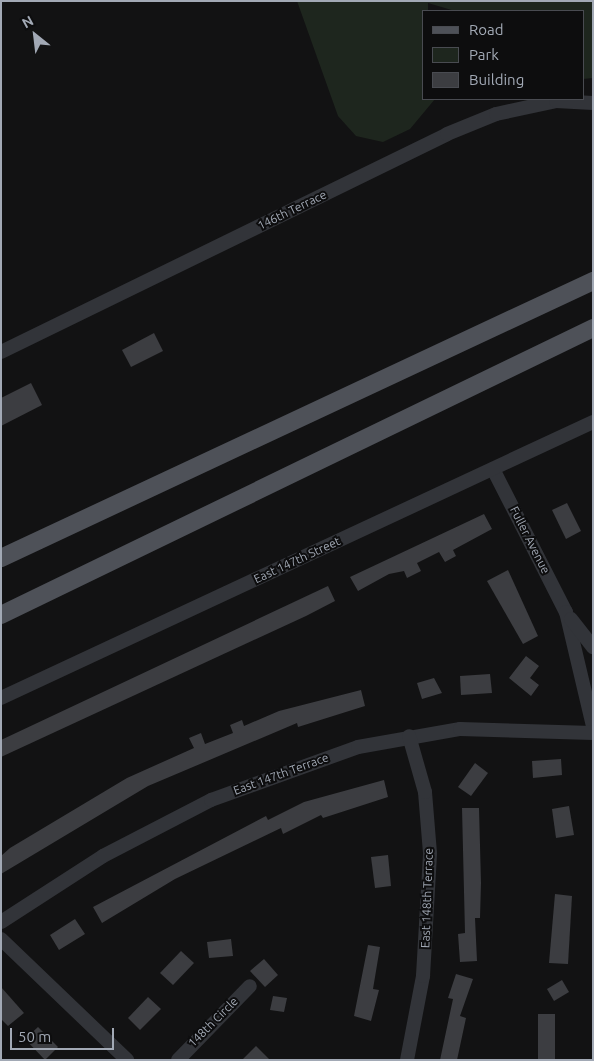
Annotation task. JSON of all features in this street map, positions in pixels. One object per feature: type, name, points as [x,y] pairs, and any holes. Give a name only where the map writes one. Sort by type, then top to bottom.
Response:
[{"type":"main road","points":[[1,558],[593,281]]},
{"type":"main road","points":[[1,615],[593,328]]},
{"type":"street","name":"146th Terrace","points":[[1,352],[447,134],[496,114],[556,101],[593,103]]},
{"type":"street","name":"East 147th Street","points":[[1,698],[593,422]]},
{"type":"street","name":"Fuller Avenue","points":[[493,469],[566,612],[593,647]]},
{"type":"street","name":"Fuller Avenue","points":[[566,612],[593,726]]},
{"type":"street","name":"East 147th Terrace","points":[[1,922],[103,856],[211,800],[358,746],[409,736],[487,727],[593,733]]},
{"type":"street","name":"East 148th Terrace","points":[[408,1060],[423,976],[430,853],[425,792],[409,736]]},
{"type":"street","points":[[1,939],[127,1060]]},
{"type":"street","name":"148th Circle","points":[[178,1060],[250,986]]},
{"type":"green space","points":[[297,1],[593,1],[593,78],[584,79],[584,10],[452,10],[428,3],[428,10],[422,10],[422,100],[434,100],[410,129],[383,142],[356,136],[338,116]]},
{"type":"building","points":[[154,333],[163,351],[131,367],[122,350]]},
{"type":"building","points":[[31,383],[42,405],[1,426],[1,398]]},
{"type":"building","points":[[567,503],[581,531],[566,539],[552,510]]},
{"type":"building","points":[[484,514],[492,529],[453,550],[456,556],[445,562],[439,552],[417,563],[421,571],[407,578],[404,571],[389,574],[358,591],[350,577]]},
{"type":"building","points":[[508,570],[538,636],[523,644],[487,581]]},
{"type":"building","points":[[328,586],[335,601],[1,757],[1,740]]},
{"type":"building","points":[[526,656],[539,666],[530,678],[539,685],[531,696],[509,678]]},
{"type":"building","points":[[490,674],[492,693],[461,695],[460,676]]},
{"type":"building","points":[[434,678],[442,693],[422,699],[417,683]]},
{"type":"building","points":[[361,690],[365,706],[298,727],[297,723],[148,786],[1,874],[1,856],[10,848],[127,778],[194,748],[189,738],[201,733],[205,744],[233,733],[230,725],[242,720],[244,726],[279,711]]},
{"type":"building","points":[[561,759],[562,775],[533,778],[532,761]]},
{"type":"building","points":[[475,763],[488,773],[471,796],[458,787]]},
{"type":"building","points":[[384,780],[388,797],[323,818],[321,815],[283,834],[281,828],[175,879],[102,923],[93,907],[266,816],[268,820],[304,802]]},
{"type":"building","points":[[569,806],[574,835],[556,838],[552,809]]},
{"type":"building","points":[[462,808],[479,808],[481,883],[480,918],[475,918],[477,961],[460,962],[458,934],[465,933]]},
{"type":"building","points":[[388,855],[391,886],[375,888],[371,857]]},
{"type":"building","points":[[555,894],[572,896],[568,964],[549,963]]},
{"type":"building","points":[[75,919],[85,934],[59,950],[50,935]]},
{"type":"building","points":[[231,939],[233,956],[209,958],[207,942]]},
{"type":"building","points":[[368,945],[380,947],[373,989],[379,990],[371,1021],[354,1016]]},
{"type":"building","points":[[181,951],[194,963],[173,985],[160,973]]},
{"type":"building","points":[[264,959],[278,975],[265,987],[250,971]]},
{"type":"building","points":[[456,974],[473,979],[460,1016],[466,1018],[457,1060],[440,1060],[453,999],[448,998]]},
{"type":"building","points":[[562,980],[569,992],[554,1001],[547,989]]},
{"type":"building","points":[[1,987],[24,1013],[8,1026],[1,1019]]},
{"type":"building","points":[[273,996],[287,998],[284,1012],[270,1010]]},
{"type":"building","points":[[148,997],[161,1009],[140,1030],[128,1018]]},
{"type":"building","points":[[538,1014],[555,1014],[555,1060],[538,1060]]},
{"type":"building","points":[[38,1027],[58,1047],[45,1060],[25,1039]]},
{"type":"building","points":[[256,1046],[270,1060],[242,1060]]}]
